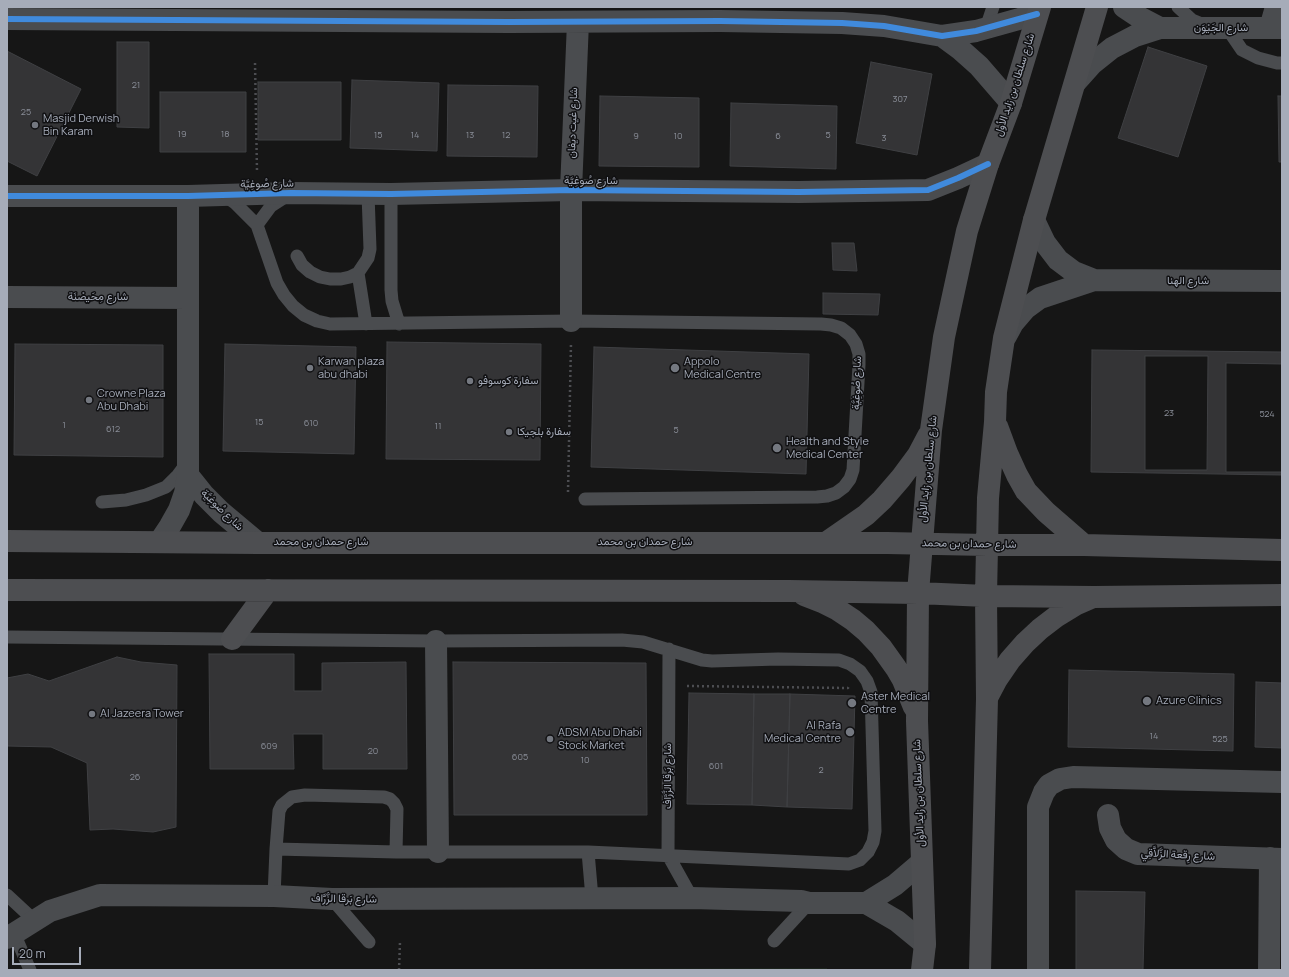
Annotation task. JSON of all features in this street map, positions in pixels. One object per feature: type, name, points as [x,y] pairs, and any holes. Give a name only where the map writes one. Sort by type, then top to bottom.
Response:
[{"type":"main road","points":[[980,970],[987,699],[986,596],[988,498],[995,422],[996,392],[1004,338],[1034,220],[1097,7]]},
{"type":"main road","name":"شارع سلطان بن زايد الأول","points":[[922,970],[925,944],[917,721],[918,593],[921,544],[932,430],[944,337],[967,231],[988,164],[1011,103],[1038,10]]},
{"type":"main road","points":[[995,422],[1007,453],[1026,491],[1046,512],[1084,545]]},
{"type":"main road","points":[[827,542],[866,515],[882,500],[910,466],[932,430]]},
{"type":"main road","name":"شارع حمدان بن محمد","points":[[7,541],[160,541],[258,543],[827,542],[1084,545],[1282,550]]},
{"type":"main road","points":[[7,590],[789,590],[986,596],[1094,597],[1282,595]]},
{"type":"main road","points":[[232,639],[268,590]]},
{"type":"main road","points":[[789,590],[822,602],[853,620],[866,631],[884,651],[903,680],[917,721]]},
{"type":"main road","points":[[987,699],[1006,666],[1025,643],[1057,616],[1075,605],[1094,597]]},
{"type":"street","name":"شارع الجَيْوَن","points":[[1124,7],[1160,28]]},
{"type":"street","points":[[1276,7],[1276,28]]},
{"type":"street","points":[[7,19],[230,14],[578,22],[720,14],[845,15],[884,26],[942,36],[986,28],[1038,10]]},
{"type":"street","name":"شارع غيت ديفان","points":[[572,321],[571,190],[578,22]]},
{"type":"street","name":"شارع الجَيْوَن","points":[[1075,83],[1092,64],[1112,48],[1135,36],[1160,28],[1276,28]]},
{"type":"street","points":[[942,36],[961,50],[978,66],[1011,103]]},
{"type":"street","name":"شارع صُوغِيَّة","points":[[160,541],[179,510],[185,493],[188,468],[188,196],[223,194],[391,194],[571,190],[799,192],[928,190],[988,164]]},
{"type":"street","points":[[7,196],[188,196]]},
{"type":"street","name":"شارع الهنا","points":[[1034,220],[1044,243],[1058,260],[1074,272],[1094,280]]},
{"type":"street","name":"شارع الهنا","points":[[1004,338],[1016,318],[1040,298],[1060,290],[1094,280],[1282,281]]},
{"type":"street","name":"شارع مِحَيصْنَة","points":[[7,297],[188,298]]},
{"type":"street","name":"شارع صُوغِيَّة","points":[[188,468],[204,495],[221,512],[258,543]]},
{"type":"street","points":[[436,641],[438,852]]},
{"type":"street","points":[[1038,970],[1038,807],[1044,792],[1053,782],[1060,779],[1073,777],[1282,782]]},
{"type":"street","name":"شارع رِقعة الزَّلاَّقِي","points":[[1108,815],[1110,828],[1116,840],[1126,849],[1138,854],[1276,858],[1269,970]]},
{"type":"street","points":[[922,862],[896,885],[866,903],[897,921],[925,944]]},
{"type":"street","name":"شارع بَرقا الزَّرَّاف","points":[[10,935],[50,911],[100,895],[274,896],[332,900],[692,898],[801,901],[809,903],[866,903]]},
{"type":"lane","points":[[986,28],[993,7]]},
{"type":"lane","points":[[1178,7],[1192,20],[1219,28],[1242,50],[1258,58],[1282,63]]},
{"type":"lane","name":"شارع صُوغِيَّة","points":[[257,225],[271,206],[291,193]]},
{"type":"lane","name":"شارع صُوغِيَّة","points":[[223,194],[235,203],[257,225],[277,283],[284,295],[293,306],[304,315],[316,321],[330,324],[572,321],[831,325],[841,328],[850,335],[856,344],[859,354],[853,470],[850,479],[844,487],[836,493],[817,497],[585,499]]},
{"type":"lane","points":[[297,256],[302,265],[310,272],[320,277],[341,279],[350,277],[358,272],[368,258],[370,249],[368,194]]},
{"type":"lane","points":[[391,194],[391,290],[392,301],[399,324]]},
{"type":"lane","points":[[358,272],[366,324]]},
{"type":"lane","points":[[102,502],[126,500],[146,495],[166,487],[178,475],[188,468]]},
{"type":"lane","points":[[7,637],[436,641],[622,640],[643,642],[696,658],[712,661],[778,659],[839,660],[850,664],[860,671],[867,681],[871,692],[875,831],[873,842],[868,852],[860,860],[849,864],[588,852],[396,852],[276,849]]},
{"type":"lane","name":"شارع بَرقا الزَّرَّاف","points":[[669,649],[668,855],[692,898]]},
{"type":"lane","points":[[274,896],[279,811],[282,805],[292,797],[305,795],[384,797],[390,799],[397,809],[396,852]]},
{"type":"lane","points":[[588,852],[592,898]]},
{"type":"lane","points":[[7,895],[35,921]]},
{"type":"lane","points":[[332,900],[369,942]]},
{"type":"lane","points":[[774,941],[809,903]]},
{"type":"lane","points":[[10,935],[30,970]]},
{"type":"path","points":[[255,64],[258,194]]},
{"type":"path","points":[[568,493],[572,321]]},
{"type":"path","points":[[669,686],[848,688],[851,681]]},
{"type":"path","points":[[399,970],[400,942]]},
{"type":"shaded area","points":[[827,968],[827,970],[245,970]]},
{"type":"building","points":[[117,42],[149,42],[149,128],[117,127]]},
{"type":"building","points":[[1148,47],[1207,66],[1178,157],[1118,138]]},
{"type":"building","name":"Masjid Derwish Bin Karam","points":[[7,51],[81,89],[37,176],[7,161]]},
{"type":"building","points":[[871,62],[932,74],[917,155],[856,143]]},
{"type":"building","points":[[352,80],[439,83],[437,151],[350,148]]},
{"type":"building","points":[[258,82],[341,82],[341,140],[258,140]]},
{"type":"building","points":[[448,85],[538,86],[537,157],[447,156]]},
{"type":"building","points":[[160,92],[246,92],[246,152],[160,152]]},
{"type":"building","points":[[600,96],[699,98],[699,167],[599,166]]},
{"type":"building","points":[[1278,96],[1282,96],[1282,162],[1279,162]]},
{"type":"building","points":[[731,103],[837,106],[836,169],[730,166]]},
{"type":"building","points":[[832,243],[854,243],[857,271],[833,270]]},
{"type":"building","points":[[823,293],[880,294],[878,315],[823,314]]},
{"type":"building","points":[[387,342],[541,344],[540,460],[386,459]]},
{"type":"building","name":"Crowne Plaza Abu Dhabi","points":[[15,344],[163,345],[163,457],[14,455]]},
{"type":"building","points":[[225,344],[356,347],[354,454],[223,451]]},
{"type":"building","points":[[594,347],[809,354],[806,474],[591,467]]},
{"type":"building","points":[[1092,350],[1282,352],[1282,475],[1091,472]]},
{"type":"building","points":[[1145,356],[1208,356],[1207,470],[1145,470]]},
{"type":"building","points":[[1226,363],[1282,364],[1282,472],[1226,472]]},
{"type":"building","points":[[209,654],[294,654],[294,691],[322,691],[322,663],[406,662],[407,769],[323,769],[323,734],[293,734],[294,769],[210,769]]},
{"type":"building","name":"Al Jazeera Tower","points":[[117,657],[141,662],[177,665],[176,827],[153,832],[113,829],[90,830],[87,763],[51,747],[7,746],[7,678],[28,674],[49,681]]},
{"type":"building","name":"ADSM Abu Dhabi Stock Market","points":[[453,662],[646,663],[647,815],[454,815]]},
{"type":"building","points":[[1069,670],[1234,674],[1233,751],[1068,747]]},
{"type":"building","points":[[1256,682],[1282,683],[1282,748],[1255,747]]},
{"type":"building","points":[[689,693],[754,694],[752,805],[687,804]]},
{"type":"building","points":[[754,694],[790,694],[787,807],[752,805]]},
{"type":"building","points":[[790,694],[855,696],[852,809],[787,807]]},
{"type":"building","points":[[1076,891],[1145,892],[1143,970],[1076,970]]},
{"type":"cycle path","points":[[7,19],[509,22],[720,21],[842,23],[884,26],[942,36],[976,31],[1037,14]]},
{"type":"cycle path","points":[[7,196],[188,196],[291,193],[391,194],[571,190],[799,192],[928,190],[988,164]]},
{"type":"place","name":"Masjid Derwish Bin Karam","points":[[35,125]]},
{"type":"place","name":"Karwan plaza abu dhabi","points":[[310,368]]},
{"type":"place","name":"Appolo Medical Centre","points":[[675,368]]},
{"type":"place","name":"سفارة كوسوفو","points":[[470,381]]},
{"type":"place","name":"Crowne Plaza Abu Dhabi","points":[[89,400]]},
{"type":"place","name":"سفارة بلجيكا","points":[[509,432]]},
{"type":"place","name":"Health and Style Medical Center","points":[[777,448]]},
{"type":"place","name":"Azure Clinics","points":[[1147,701]]},
{"type":"place","name":"Aster Medical Centre","points":[[852,703]]},
{"type":"place","name":"Al Jazeera Tower","points":[[92,714]]},
{"type":"place","name":"Al Rafa Medical Centre","points":[[850,732]]},
{"type":"place","name":"ADSM Abu Dhabi Stock Market","points":[[550,739]]}]
